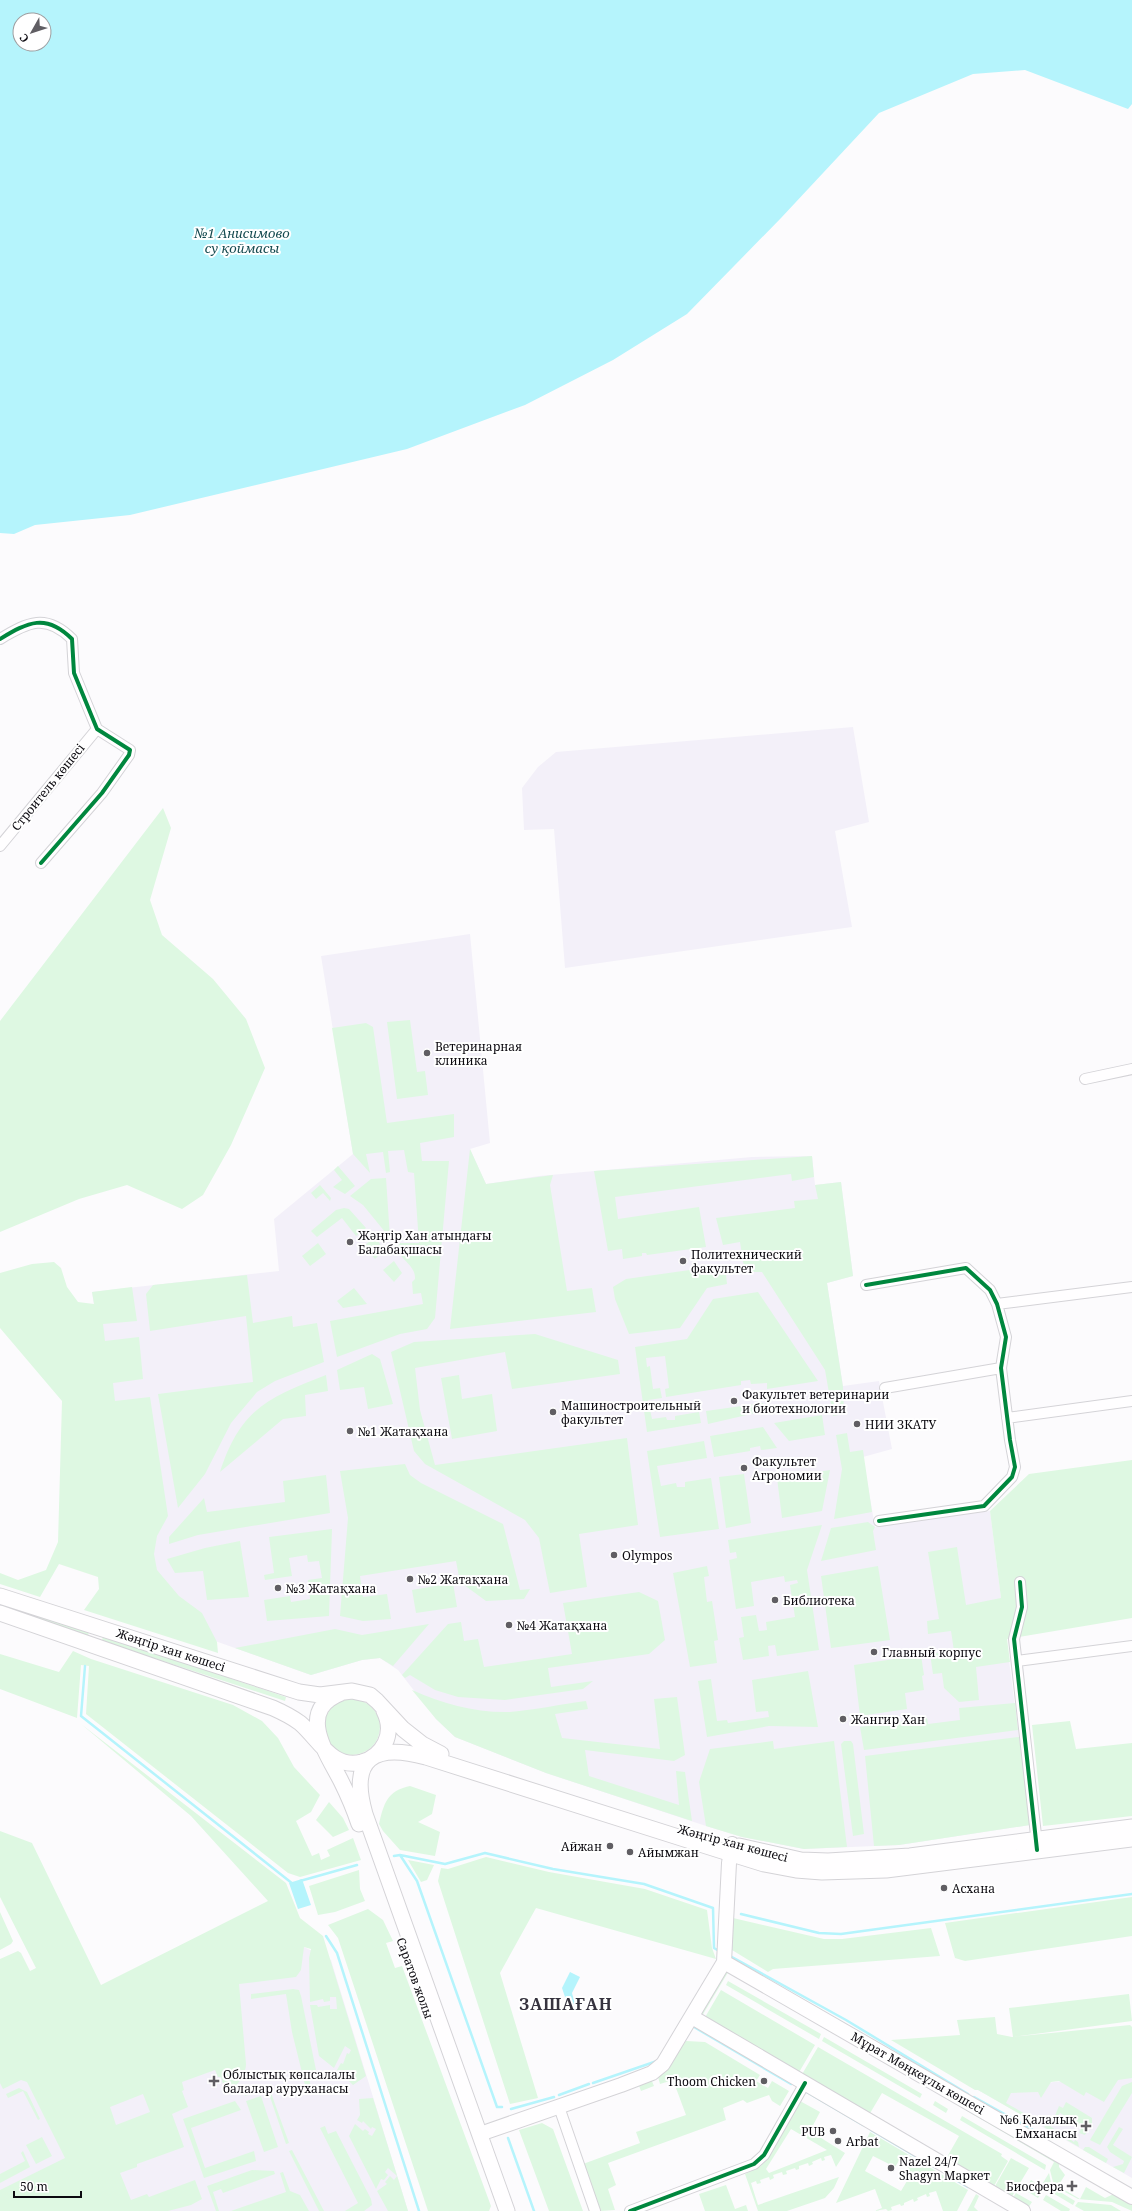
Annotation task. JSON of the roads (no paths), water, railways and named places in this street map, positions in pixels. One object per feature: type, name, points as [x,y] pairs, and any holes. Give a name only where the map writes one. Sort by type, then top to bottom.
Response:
[{"type":"main road","name":"Жәңгір хан көшесі","points":[[0,1596],[299,1692],[320,1695],[352,1691],[366,1694],[377,1701],[403,1729],[422,1744],[438,1753],[731,1849],[764,1864],[796,1870],[822,1872],[886,1870],[1132,1826]]},
{"type":"main road","name":"Жәңгір хан көшесі","points":[[0,1614],[273,1708],[299,1723],[333,1757],[351,1763],[364,1761],[376,1755],[390,1751],[399,1751],[426,1757],[731,1849]]},
{"type":"main road","points":[[324,1748],[320,1742],[317,1726],[320,1711],[330,1699],[343,1692]]},
{"type":"main road","points":[[376,1755],[384,1745],[388,1733],[389,1724],[383,1708]]},
{"type":"main road","name":"Саратов жолы","points":[[324,1748],[342,1782],[364,1836],[499,2211]]},
{"type":"main road","name":"Саратов жолы","points":[[376,1755],[366,1767],[360,1782],[360,1796],[365,1814],[507,2211]]},
{"type":"main road","name":"Жәңгір хан көшесі","points":[[1037,1844],[1132,1839]]},
{"type":"main road","points":[[480,2134],[559,2107],[658,2069],[665,2061],[692,2018],[724,1962],[731,1849]]},
{"type":"main road","name":"Мұрат Мөңкеұлы көшесі","points":[[724,1962],[1132,2198]]},
{"type":"main road","points":[[692,2018],[1023,2211]]},
{"type":"street","points":[[0,639],[21,626],[37,622],[52,624],[65,632],[72,639],[74,673],[97,729],[126,746],[130,750],[130,755],[102,793],[41,863]]},
{"type":"street","name":"Строитель көшесі","points":[[0,846],[97,729]]},
{"type":"street","points":[[1085,1079],[1132,1069]]},
{"type":"street","points":[[866,1285],[966,1268],[990,1290],[997,1304],[1006,1337],[1000,1368],[1015,1467],[1012,1477],[984,1506],[879,1522]]},
{"type":"street","points":[[997,1304],[1132,1287]]},
{"type":"street","points":[[885,1388],[1000,1368]]},
{"type":"street","points":[[1007,1418],[1132,1401]]},
{"type":"street","points":[[1020,1582],[1022,1607],[1014,1640],[1037,1844]]},
{"type":"street","points":[[1016,1661],[1132,1646]]},
{"type":"street","points":[[630,2211],[754,2164],[764,2155],[805,2083]]},
{"type":"street","points":[[559,2107],[595,2211]]},
{"type":"water","name":"№1 Анисимово су қоймасы","points":[[0,0],[1132,0],[1132,104],[1128,109],[1025,70],[973,74],[879,113],[781,218],[687,314],[613,360],[525,405],[407,449],[130,515],[35,525],[14,534],[0,533]]},
{"type":"water","points":[[302,1879],[311,1905],[298,1909],[289,1883]]},
{"type":"water","points":[[570,1972],[580,1977],[572,1993],[575,2004],[568,2006],[562,1988]]},
{"type":"waterway","points":[[85,1666],[81,1716],[293,1884]]},
{"type":"waterway","points":[[400,1855],[445,1864],[485,1853],[553,1869],[644,1884],[713,1908],[714,1948],[719,1951]]},
{"type":"waterway","points":[[394,1856],[400,1855],[417,1881],[497,2107],[502,2107]]},
{"type":"waterway","points":[[300,1881],[357,1865]]},
{"type":"waterway","points":[[741,1914],[819,1933],[841,1934],[1132,1894]]},
{"type":"waterway","points":[[326,1936],[337,1953],[419,2211]]},
{"type":"waterway","points":[[732,1957],[846,2020],[968,2094]]},
{"type":"waterway","points":[[694,2027],[791,2084]]},
{"type":"waterway","points":[[593,2083],[657,2061]]},
{"type":"waterway","points":[[559,2095],[589,2084]]},
{"type":"waterway","points":[[805,2091],[863,2125]]},
{"type":"waterway","points":[[511,2109],[554,2097]]},
{"type":"waterway","points":[[974,2097],[1033,2130]]},
{"type":"waterway","points":[[871,2130],[934,2167]]},
{"type":"waterway","points":[[508,2138],[534,2211]]},
{"type":"waterway","points":[[947,2175],[968,2187]]},
{"type":"place","name":"Ветеринарная клиника","points":[[427,1053]]},
{"type":"place","name":"Жәңгір Хан атындағы Балабақшасы","points":[[350,1242]]},
{"type":"place","name":"Политехнический факультет","points":[[683,1261]]},
{"type":"place","name":"Факультет ветеринарии и биотехнологии","points":[[734,1401]]},
{"type":"place","name":"Машиностроительный факультет","points":[[553,1412]]},
{"type":"place","name":"НИИ ЗКАТУ","points":[[857,1424]]},
{"type":"place","name":"№1 Жатақхана","points":[[350,1431]]},
{"type":"place","name":"Факультет Агрономии","points":[[744,1468]]},
{"type":"place","name":"Olympos","points":[[614,1555]]},
{"type":"place","name":"№2 Жатақхана","points":[[410,1579]]},
{"type":"place","name":"№3 Жатақхана","points":[[278,1588]]},
{"type":"place","name":"Библиотека","points":[[775,1600]]},
{"type":"place","name":"№4 Жатақхана","points":[[509,1625]]},
{"type":"place","name":"Главный корпус","points":[[874,1652]]},
{"type":"place","name":"Жангир Хан","points":[[843,1719]]},
{"type":"place","name":"Айжан","points":[[610,1846]]},
{"type":"place","name":"Айымжан","points":[[630,1852]]},
{"type":"place","name":"Асхана","points":[[944,1888]]},
{"type":"place","name":"Облыстық көпсалалы балалар ауруханасы","points":[[214,2081]]},
{"type":"place","name":"Thoom Chicken","points":[[764,2081]]},
{"type":"place","name":"№6 Қалалық Емханасы","points":[[1086,2126]]},
{"type":"place","name":"PUB","points":[[833,2131]]},
{"type":"place","name":"Arbat","points":[[838,2141]]},
{"type":"place","name":"Nazel 24/7 Shagyn Маркет","points":[[891,2168]]},
{"type":"place","name":"Биосфера","points":[[1072,2186]]},
{"type":"district","name":"ЗАШАҒАН","points":[[566,2004]]}]
